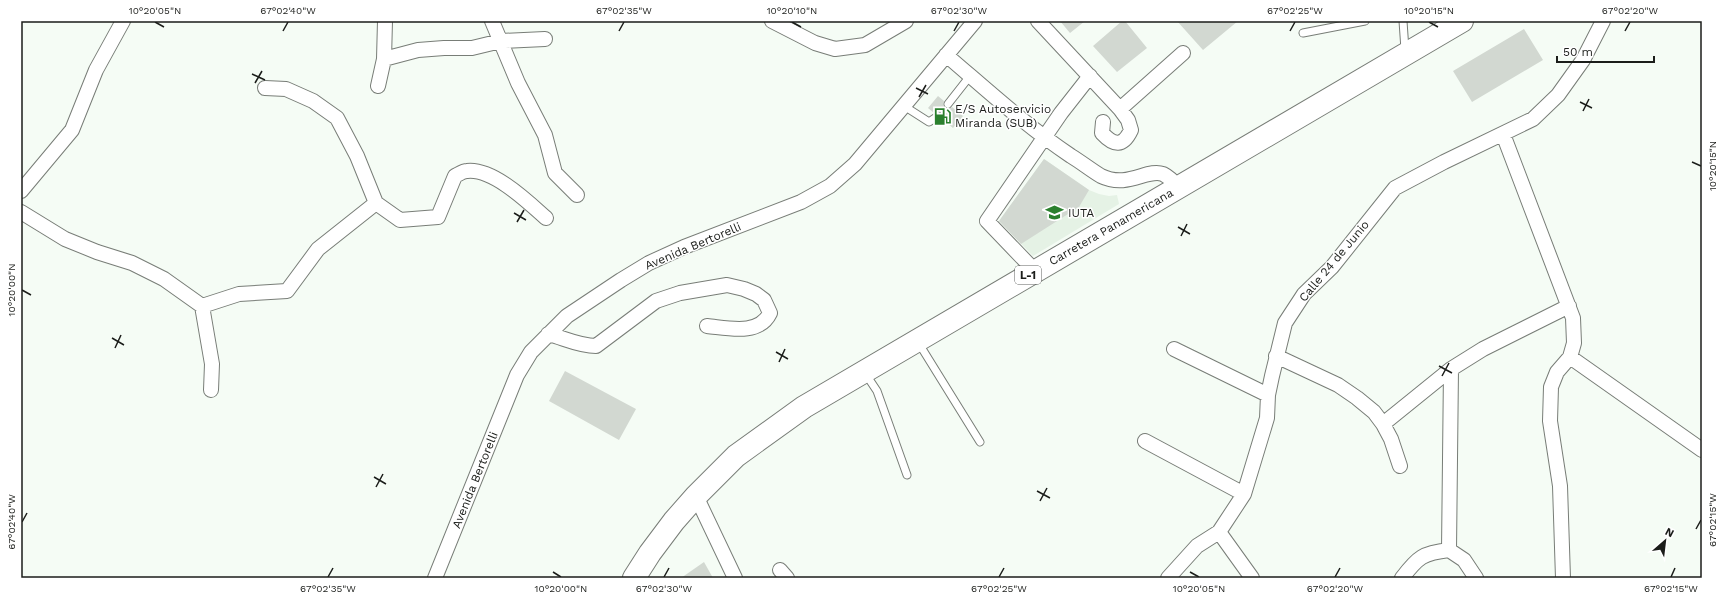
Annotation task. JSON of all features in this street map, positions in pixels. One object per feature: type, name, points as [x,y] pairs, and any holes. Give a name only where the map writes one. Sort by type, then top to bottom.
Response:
[{"type":"main road","name":"Carretera Panamericana","points":[[634,578],[650,553],[674,521],[696,496],[736,456],[804,407],[1405,55],[1453,23]]},
{"type":"street","points":[[21,191],[72,130],[96,70],[123,21]]},
{"type":"street","points":[[378,86],[384,59],[385,21]]},
{"type":"street","points":[[492,21],[518,83],[545,135],[555,173],[577,195]]},
{"type":"street","points":[[777,23],[815,43],[835,49],[865,45],[906,21]]},
{"type":"street","name":"Avenida Bertorelli","points":[[435,578],[517,375],[531,352],[548,334],[567,316],[649,264],[684,248],[800,202],[830,186],[855,164],[975,21]]},
{"type":"street","points":[[1038,21],[1120,109],[1128,120],[1131,130],[1126,140],[1119,143],[1109,141],[1102,133],[1103,122]]},
{"type":"street","name":"Calle 24 de Junio","points":[[1168,578],[1197,546],[1219,532],[1244,494],[1267,418],[1268,395],[1285,323],[1304,294],[1332,267],[1396,188],[1444,162],[1533,119],[1558,95],[1583,60],[1603,21]]},
{"type":"street","points":[[384,59],[418,50],[472,48],[501,40],[545,39]]},
{"type":"street","points":[[1120,109],[1183,53]]},
{"type":"street","points":[[946,55],[1044,138],[1100,175],[1114,181],[1126,181],[1154,174],[1161,174],[1172,180],[1179,188]]},
{"type":"street","points":[[1035,271],[988,221],[1044,138],[1090,76]]},
{"type":"street","points":[[265,88],[286,89],[313,101],[337,118],[357,156],[376,203],[400,220],[438,216],[455,176],[466,171],[483,173],[511,187],[546,218]]},
{"type":"street","points":[[1503,134],[1573,318],[1574,343],[1570,357],[1557,372],[1551,387],[1550,421],[1560,486],[1563,578]]},
{"type":"street","points":[[202,306],[239,294],[287,291],[318,249],[376,203]]},
{"type":"street","points":[[21,212],[65,239],[97,252],[132,263],[164,279],[202,306],[212,364],[211,390]]},
{"type":"street","points":[[548,334],[565,338],[585,346],[596,346],[656,301],[680,293],[727,285],[756,294],[764,300],[770,313],[762,324],[755,327],[743,329],[707,326]]},
{"type":"street","points":[[1382,424],[1451,369],[1483,349],[1569,306]]},
{"type":"street","points":[[1174,349],[1268,395]]},
{"type":"street","points":[[1276,356],[1338,385],[1374,412],[1391,439],[1400,466]]},
{"type":"street","points":[[1570,357],[1702,450]]},
{"type":"street","points":[[1449,550],[1451,369]]},
{"type":"street","points":[[1145,441],[1244,494]]},
{"type":"street","points":[[696,496],[735,578]]},
{"type":"street","points":[[1219,532],[1252,578]]},
{"type":"street","points":[[1402,578],[1413,564],[1429,553],[1449,550],[1464,560],[1476,578]]},
{"type":"lane","points":[[1304,33],[1365,21]]},
{"type":"lane","points":[[1403,21],[1405,55]]},
{"type":"lane","points":[[948,104],[970,76]]},
{"type":"lane","points":[[904,106],[929,122],[938,116]]},
{"type":"lane","points":[[917,340],[980,442]]},
{"type":"lane","points":[[864,371],[877,390],[907,476]]},
{"type":"shaded area","name":"IUTA","points":[[1044,159],[1089,190],[1109,196],[1117,195],[1119,204],[1033,256],[999,221]]},
{"type":"building","points":[[1060,21],[1085,21],[1070,33]]},
{"type":"building","points":[[1122,21],[1125,21],[1147,48],[1117,72],[1093,46]]},
{"type":"building","points":[[1177,21],[1238,21],[1203,50]]},
{"type":"building","points":[[1524,29],[1543,60],[1472,102],[1453,71]]},
{"type":"building","points":[[938,96],[944,101],[943,104],[945,108],[948,109],[952,107],[963,116],[953,128],[942,119],[943,115],[941,112],[934,113],[928,108]]},
{"type":"building","name":"IUTA","points":[[1044,159],[1089,190],[1079,207],[1021,244],[999,221]]},
{"type":"building","points":[[565,371],[636,409],[619,440],[549,401]]},
{"type":"building","points":[[704,562],[713,578],[681,578]]},
{"type":"place","name":"E/S Autoservicio Miranda (SUB)","points":[[942,116]]},
{"type":"place","name":"IUTA","points":[[1055,213]]}]
